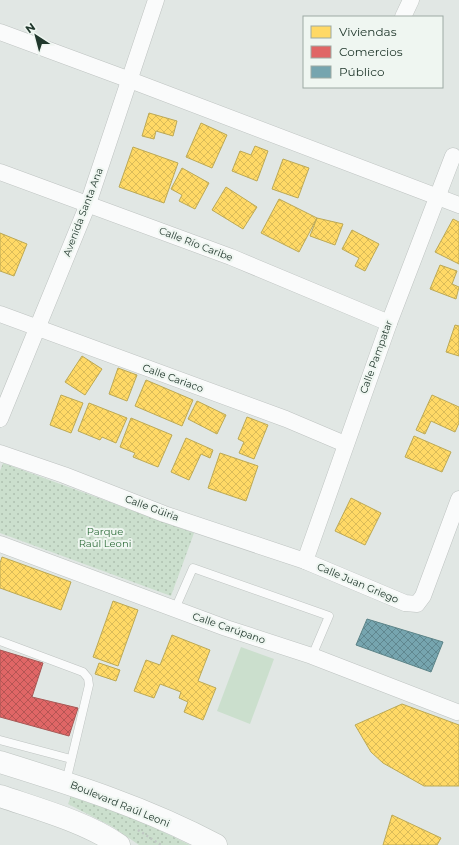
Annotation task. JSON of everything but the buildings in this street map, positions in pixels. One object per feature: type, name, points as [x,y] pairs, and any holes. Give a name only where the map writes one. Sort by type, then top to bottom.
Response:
[{"type":"main road","name":"Boulevard Raúl Leoni","points":[[0,762],[66,782],[130,805],[216,845]]},
{"type":"main road","points":[[0,796],[74,823],[108,837],[119,845]]},
{"type":"street","name":"Avenida Santa Ana","points":[[0,419],[88,204],[156,0]]},
{"type":"street","points":[[403,16],[411,0]]},
{"type":"street","points":[[0,32],[459,206]]},
{"type":"street","name":"Calle Pampatar","points":[[305,561],[345,444],[389,323],[453,156]]},
{"type":"street","name":"Calle Río Caribe","points":[[0,172],[231,257],[389,323]]},
{"type":"street","name":"Calle Cariaco","points":[[0,314],[286,419],[345,444]]},
{"type":"street","name":"Calle Güiria","points":[[0,453],[64,475],[164,514],[305,561]]},
{"type":"street","name":"Calle Juan Griego","points":[[305,561],[405,603],[418,604],[423,596],[459,498]]},
{"type":"street","name":"Calle Carúpano","points":[[0,544],[175,609],[312,656],[457,712]]},
{"type":"lane","points":[[175,609],[193,568],[329,616],[312,656]]},
{"type":"lane","points":[[0,641],[83,672],[88,678],[89,685],[66,782]]},
{"type":"lane","points":[[0,740],[71,759]]},
{"type":"green space","name":"Parque Raúl Leoni","points":[[3,463],[194,533],[171,596],[0,533],[0,471]]},
{"type":"green space","points":[[241,647],[274,659],[250,724],[217,711]]},
{"type":"green space","points":[[72,793],[110,806],[190,845],[139,845],[113,827],[68,804]]}]
